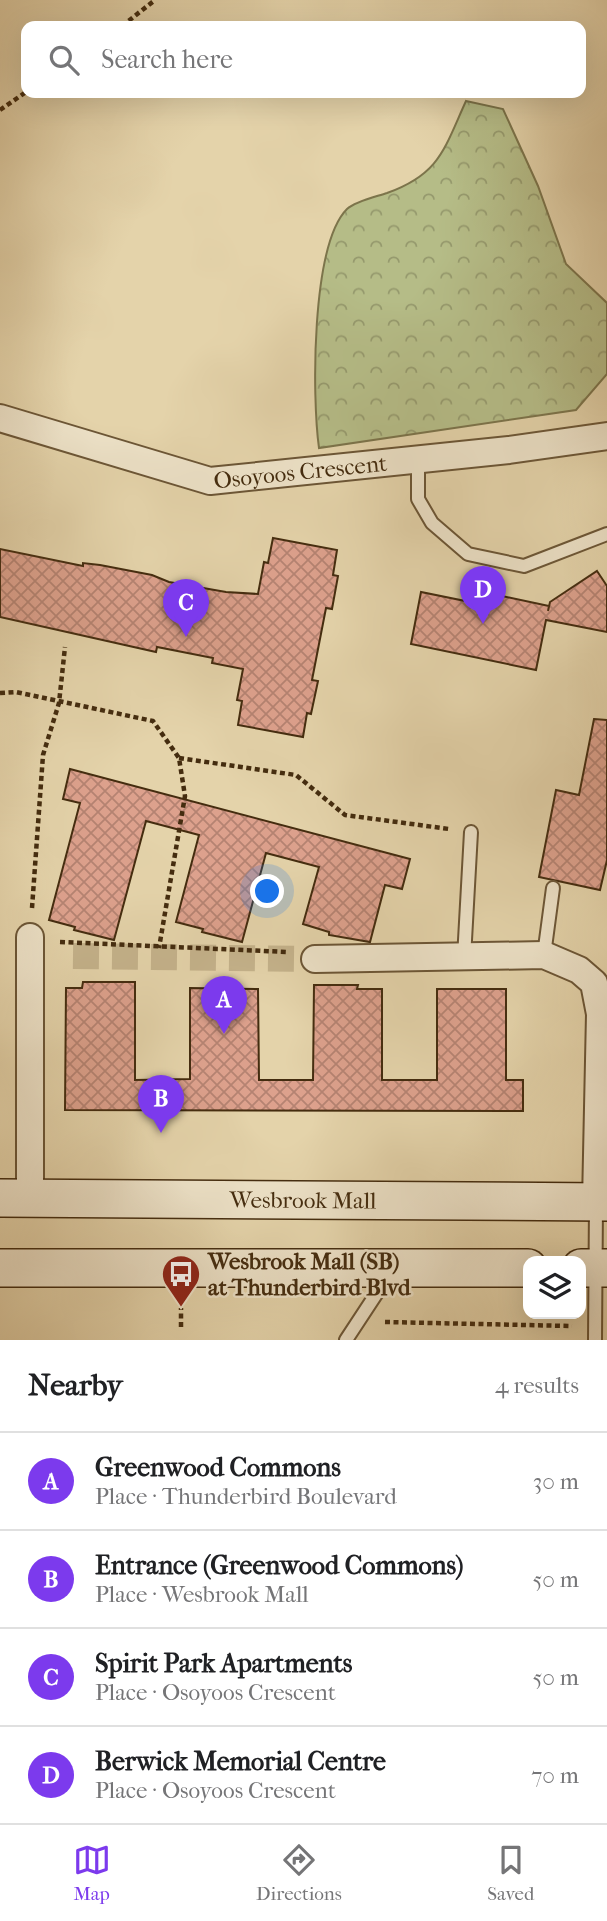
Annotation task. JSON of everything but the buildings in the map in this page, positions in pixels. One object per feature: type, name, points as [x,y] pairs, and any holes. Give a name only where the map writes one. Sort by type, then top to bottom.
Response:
[{"type":"main road","name":"Wesbrook Mall","points":[[15,1197],[601,1202]]},
{"type":"main road","points":[[0,1268],[523,1268]]},
{"type":"street","name":"Osoyoos Crescent","points":[[0,418],[210,481],[418,460],[607,436]]},
{"type":"street","points":[[15,1197],[30,937]]},
{"type":"street","points":[[309,956],[464,958],[544,955],[579,970],[594,983],[600,1014],[601,1202]]},
{"type":"lane","points":[[418,460],[418,499],[432,523],[468,554],[524,566],[607,534]]},
{"type":"lane","points":[[464,958],[471,832]]},
{"type":"lane","points":[[544,955],[553,888]]},
{"type":"lane","points":[[596,1340],[594,1268],[601,1202]]},
{"type":"lane","points":[[346,1340],[394,1268]]},
{"type":"path","points":[[128,21],[155,0]]},
{"type":"path","points":[[0,110],[21,95]]},
{"type":"path","points":[[65,647],[60,703],[43,755],[30,937],[71,944],[309,956]]},
{"type":"path","points":[[0,692],[16,692],[153,721],[179,758],[185,796],[159,948]]},
{"type":"path","points":[[179,758],[296,775],[345,815],[471,832]]},
{"type":"path","points":[[181,1308],[181,1328]]},
{"type":"path","points":[[384,1322],[595,1325]]},
{"type":"green space","points":[[466,101],[503,109],[538,186],[566,264],[607,303],[607,374],[576,410],[319,448],[315,395],[317,323],[326,255],[335,228],[351,206],[405,186],[429,168],[445,146]]},
{"type":"tunnel","points":[[73,956],[315,959]]},
{"type":"place","name":"Berwick Memorial Centre","points":[[483,624]]},
{"type":"place","name":"Spirit Park Apartments","points":[[186,637]]},
{"type":"place","name":"Greenwood Commons","points":[[224,1034]]},
{"type":"place","name":"Entrance (Greenwood Commons)","points":[[161,1133]]},
{"type":"place","name":"Wesbrook Mall (SB) at Thunderbird Blvd","points":[[181,1308]]}]
